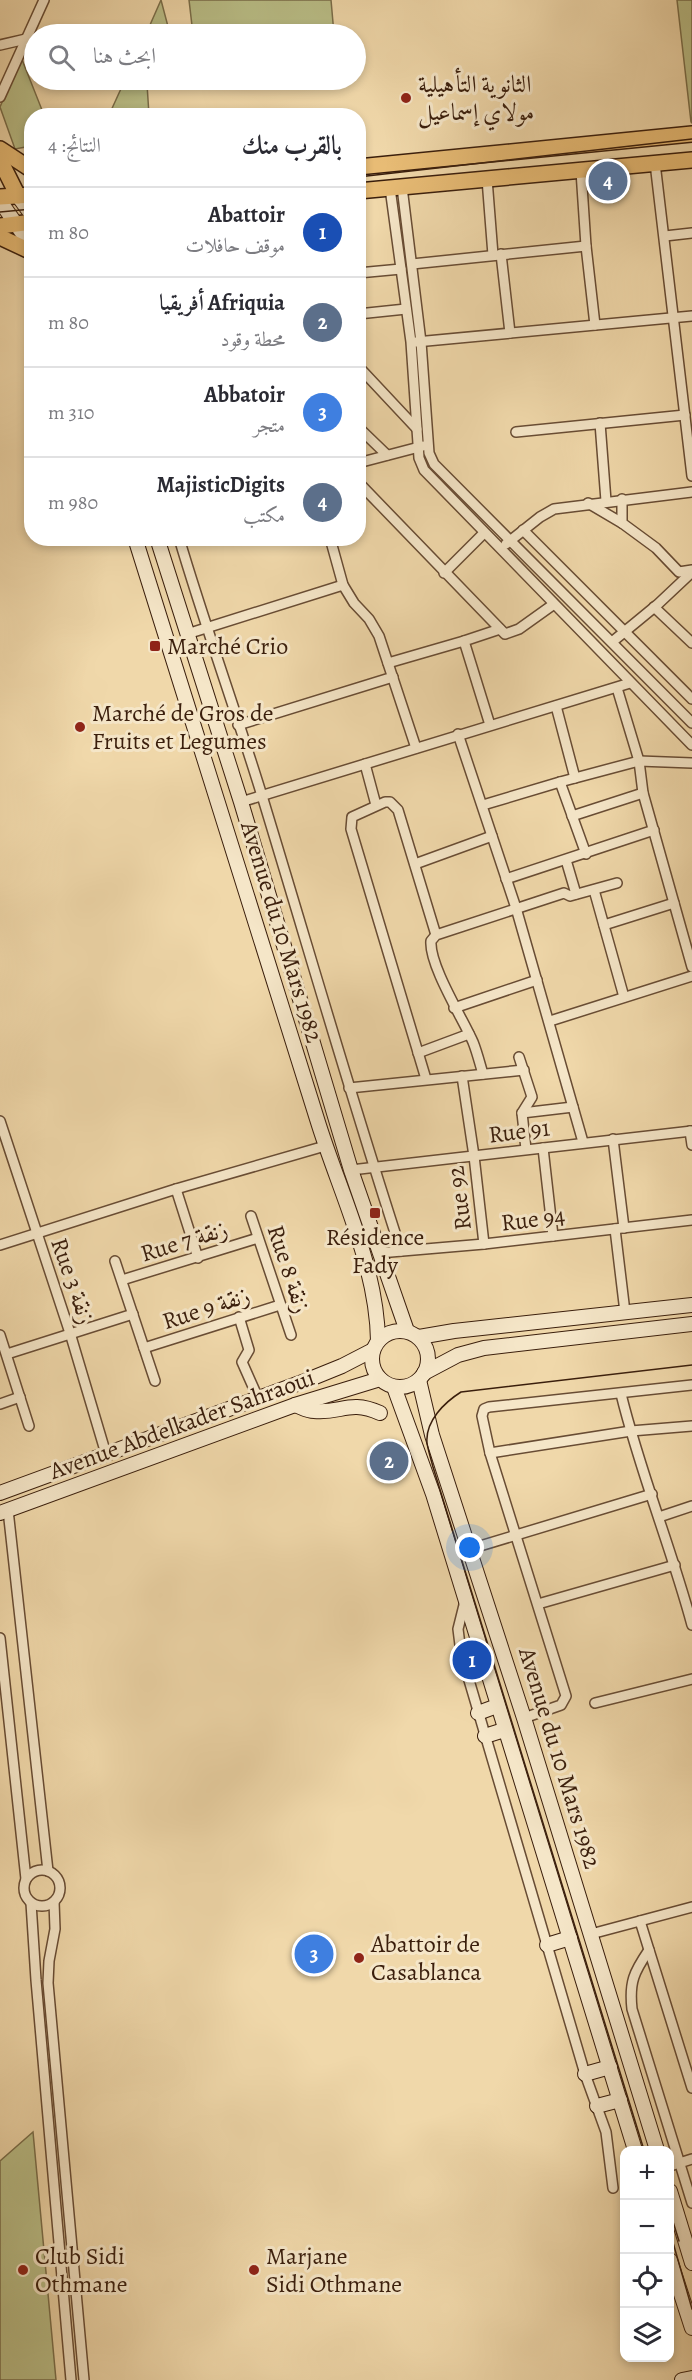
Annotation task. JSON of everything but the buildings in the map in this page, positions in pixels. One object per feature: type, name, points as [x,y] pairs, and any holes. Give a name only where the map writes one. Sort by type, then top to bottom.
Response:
[{"type":"main road","points":[[366,166],[692,134]]},
{"type":"main road","points":[[0,149],[24,165]]},
{"type":"main road","points":[[0,160],[24,195]]},
{"type":"main road","points":[[366,190],[692,160]]},
{"type":"main road","points":[[24,196],[0,199],[7,225],[24,242]]},
{"type":"main road","points":[[7,225],[24,223]]},
{"type":"main road","points":[[0,237],[24,247]]},
{"type":"main road","name":"Avenue du 10 Mars 1982","points":[[138,546],[325,1146],[370,1275],[376,1303],[375,1345]]},
{"type":"main road","name":"Avenue du 10 Mars 1982","points":[[160,546],[241,802],[351,1170],[379,1252],[413,1334]]},
{"type":"main road","points":[[692,1305],[454,1331],[413,1334],[391,1331],[375,1345],[372,1365],[380,1379],[394,1387],[403,1387],[458,1355],[484,1348],[692,1324]]},
{"type":"main road","points":[[413,1334],[425,1346],[428,1355],[428,1364],[422,1377]]},
{"type":"main road","name":"Avenue Abdelkader Sahraoui","points":[[0,1493],[342,1366],[375,1345]]},
{"type":"main road","name":"Avenue du 10 Mars 1982","points":[[422,1377],[432,1435],[524,1718],[655,2146]]},
{"type":"main road","name":"Avenue Abdelkader Sahraoui","points":[[4,1512],[295,1405],[380,1379]]},
{"type":"main road","name":"Avenue du 10 Mars 1982","points":[[394,1387],[433,1494],[634,2146]]},
{"type":"main road","points":[[295,1405],[314,1412],[357,1406],[380,1413]]},
{"type":"main road","points":[[466,1672],[486,1667]]},
{"type":"main road","points":[[478,1713],[497,1706]]},
{"type":"main road","points":[[485,1736],[504,1730]]},
{"type":"main road","points":[[547,1946],[570,1938]]},
{"type":"main road","points":[[585,2074],[610,2067]]},
{"type":"main road","points":[[597,2106],[620,2100]]},
{"type":"main road","points":[[672,2200],[692,2263]]},
{"type":"main road","points":[[674,2275],[692,2328]]},
{"type":"main road","points":[[682,2380],[692,2378]]},
{"type":"street","points":[[33,24],[44,0]]},
{"type":"street","points":[[0,45],[24,39]]},
{"type":"street","points":[[0,97],[24,43]]},
{"type":"street","points":[[655,164],[692,476]]},
{"type":"street","points":[[581,171],[586,246],[595,325]]},
{"type":"street","points":[[487,179],[510,333]]},
{"type":"street","points":[[396,188],[412,264],[418,447],[419,458],[424,470],[692,745]]},
{"type":"street","points":[[396,188],[406,309],[416,342],[429,445],[434,464],[692,723]]},
{"type":"street","points":[[665,236],[692,233]]},
{"type":"street","points":[[412,264],[586,246]]},
{"type":"street","points":[[366,272],[401,269]]},
{"type":"street","points":[[366,313],[406,309]]},
{"type":"street","points":[[416,342],[692,316]]},
{"type":"street","points":[[366,375],[417,429]]},
{"type":"street","points":[[516,432],[685,415]]},
{"type":"street","points":[[600,423],[606,501]]},
{"type":"street","points":[[366,435],[387,455]]},
{"type":"street","points":[[366,462],[429,445]]},
{"type":"street","points":[[366,490],[505,634],[510,634],[554,604]]},
{"type":"street","points":[[500,549],[554,508],[692,492]]},
{"type":"street","points":[[622,499],[622,523]]},
{"type":"street","points":[[588,504],[622,523],[656,548],[679,572],[692,571]]},
{"type":"street","points":[[523,530],[692,699]]},
{"type":"street","points":[[444,573],[484,533]]},
{"type":"street","points":[[181,546],[262,796],[349,1088],[402,1251]]},
{"type":"street","points":[[332,546],[343,585],[380,636],[416,748]]},
{"type":"street","points":[[612,642],[692,571]]},
{"type":"street","points":[[187,634],[343,585]]},
{"type":"street","points":[[654,607],[692,643]]},
{"type":"street","points":[[388,663],[500,629]]},
{"type":"street","points":[[464,641],[490,725]]},
{"type":"street","points":[[238,725],[393,677]]},
{"type":"street","points":[[241,802],[630,683]]},
{"type":"street","points":[[617,688],[639,761],[643,793],[692,967]]},
{"type":"street","points":[[556,706],[574,778]]},
{"type":"street","points":[[458,734],[516,908],[583,1142]]},
{"type":"street","points":[[483,806],[639,761],[692,763]]},
{"type":"street","points":[[365,764],[376,805]]},
{"type":"street","points":[[560,782],[586,854]]},
{"type":"street","points":[[572,816],[643,793]]},
{"type":"street","points":[[426,1079],[351,829],[352,817],[376,805],[390,802],[398,810],[436,935]]},
{"type":"street","points":[[506,879],[654,830]]},
{"type":"street","points":[[415,864],[492,836]]},
{"type":"street","points":[[566,860],[576,894]]},
{"type":"street","points":[[483,1074],[468,1034],[454,1008],[431,947],[431,941],[436,935],[516,908],[564,893],[570,896],[616,883]]},
{"type":"street","points":[[594,890],[624,997]]},
{"type":"street","points":[[604,924],[674,903]]},
{"type":"street","points":[[550,1021],[692,976]]},
{"type":"street","points":[[454,1008],[537,980]]},
{"type":"street","points":[[418,1053],[468,1034]]},
{"type":"street","points":[[519,1057],[532,1097],[522,1113],[526,1149]]},
{"type":"street","points":[[349,1088],[524,1070]]},
{"type":"street","name":"Rue 92","points":[[462,1076],[484,1244]]},
{"type":"street","points":[[522,1113],[573,1107]]},
{"type":"street","name":"Rue 3 زنقة","points":[[0,1121],[70,1333],[106,1454]]},
{"type":"street","points":[[691,1131],[692,1145]]},
{"type":"street","name":"Rue 91","points":[[351,1170],[691,1131]]},
{"type":"street","points":[[614,1139],[625,1312]]},
{"type":"street","points":[[0,1245],[176,1189],[325,1146]]},
{"type":"street","points":[[543,1148],[553,1236]]},
{"type":"street","points":[[176,1189],[198,1258]]},
{"type":"street","name":"Rue 8 زنقة","points":[[251,1216],[291,1335]]},
{"type":"street","name":"Rue 94","points":[[379,1252],[484,1244],[692,1220]]},
{"type":"street","name":"Rue 7 زنقة","points":[[122,1280],[258,1238]]},
{"type":"street","points":[[115,1261],[155,1381]]},
{"type":"street","name":"Rue 9 زنقة","points":[[144,1348],[280,1305]]},
{"type":"street","points":[[7,1354],[133,1314]]},
{"type":"street","points":[[239,1317],[249,1350],[242,1362],[258,1398]]},
{"type":"street","points":[[0,1335],[29,1426]]},
{"type":"street","points":[[524,1718],[561,1705],[566,1696],[490,1453],[482,1416],[487,1408],[692,1384]]},
{"type":"street","points":[[621,1394],[692,1625]]},
{"type":"street","points":[[0,1404],[20,1397]]},
{"type":"street","points":[[490,1453],[631,1431],[692,1426]]},
{"type":"street","points":[[470,1549],[651,1494]]},
{"type":"street","points":[[659,1517],[692,1506]]},
{"type":"street","points":[[4,1512],[48,1871]]},
{"type":"street","points":[[538,1605],[675,1564]]},
{"type":"street","points":[[680,1583],[692,1579]]},
{"type":"street","points":[[465,1601],[459,1621],[458,1637],[466,1672],[585,2074],[606,2132],[613,2188]]},
{"type":"street","points":[[0,1638],[26,1879],[24,1893],[31,1903],[71,2380]]},
{"type":"street","points":[[595,1703],[692,1679]]},
{"type":"street","points":[[26,1879],[36,1871],[48,1871],[54,1874],[60,1885],[58,1897],[54,1902],[43,1907],[31,1903]]},
{"type":"street","points":[[54,1902],[54,1938],[49,1961],[48,1983],[84,2380]]},
{"type":"street","points":[[591,1935],[692,1907]]},
{"type":"street","points":[[640,1921],[692,2088]]},
{"type":"street","points":[[649,1950],[632,1977],[630,1986],[632,2009],[692,2203]]},
{"type":"street","points":[[674,2165],[692,2159]]},
{"type":"green space","points":[[161,0],[167,24],[150,24]]},
{"type":"green space","points":[[189,0],[331,0],[333,24],[192,24]]},
{"type":"green space","points":[[677,0],[692,0],[692,123],[691,122]]},
{"type":"green space","points":[[21,57],[24,65],[24,90],[34,90],[41,108],[24,108],[24,147],[15,149],[0,107]]},
{"type":"green space","points":[[120,90],[147,90],[149,108],[112,108]]},
{"type":"green space","name":"Club Sidi Othmane","points":[[33,2132],[56,2380],[0,2380],[0,2161]]},
{"type":"tram line","points":[[366,176],[692,139]]},
{"type":"tram line","points":[[0,212],[24,210]]},
{"type":"tram line","points":[[643,2146],[433,1467],[427,1446],[427,1435],[437,1413],[461,1392],[692,1365]]},
{"type":"tram line","points":[[674,2225],[679,2241]]},
{"type":"tram line","points":[[674,2246],[692,2309]]},
{"type":"place","name":"الثانوية التأهيلية مولاي إسماعيل","points":[[406,98]]},
{"type":"place","name":"MajisticDigits","points":[[608,181]]},
{"type":"place","name":"Marché Crio","points":[[155,646]]},
{"type":"place","name":"Marché de Gros de Fruits et Legumes","points":[[80,727]]},
{"type":"place","name":"Résidence Fady","points":[[375,1213]]},
{"type":"place","name":"Afriquia أفريقيا","points":[[389,1461]]},
{"type":"place","name":"Abattoir","points":[[472,1660]]},
{"type":"place","name":"Abbatoir","points":[[314,1954]]},
{"type":"place","name":"Abattoir de Casablanca","points":[[359,1958]]},
{"type":"place","name":"Club Sidi Othmane","points":[[23,2270]]},
{"type":"place","name":"Marjane Sidi Othmane","points":[[254,2270]]}]
